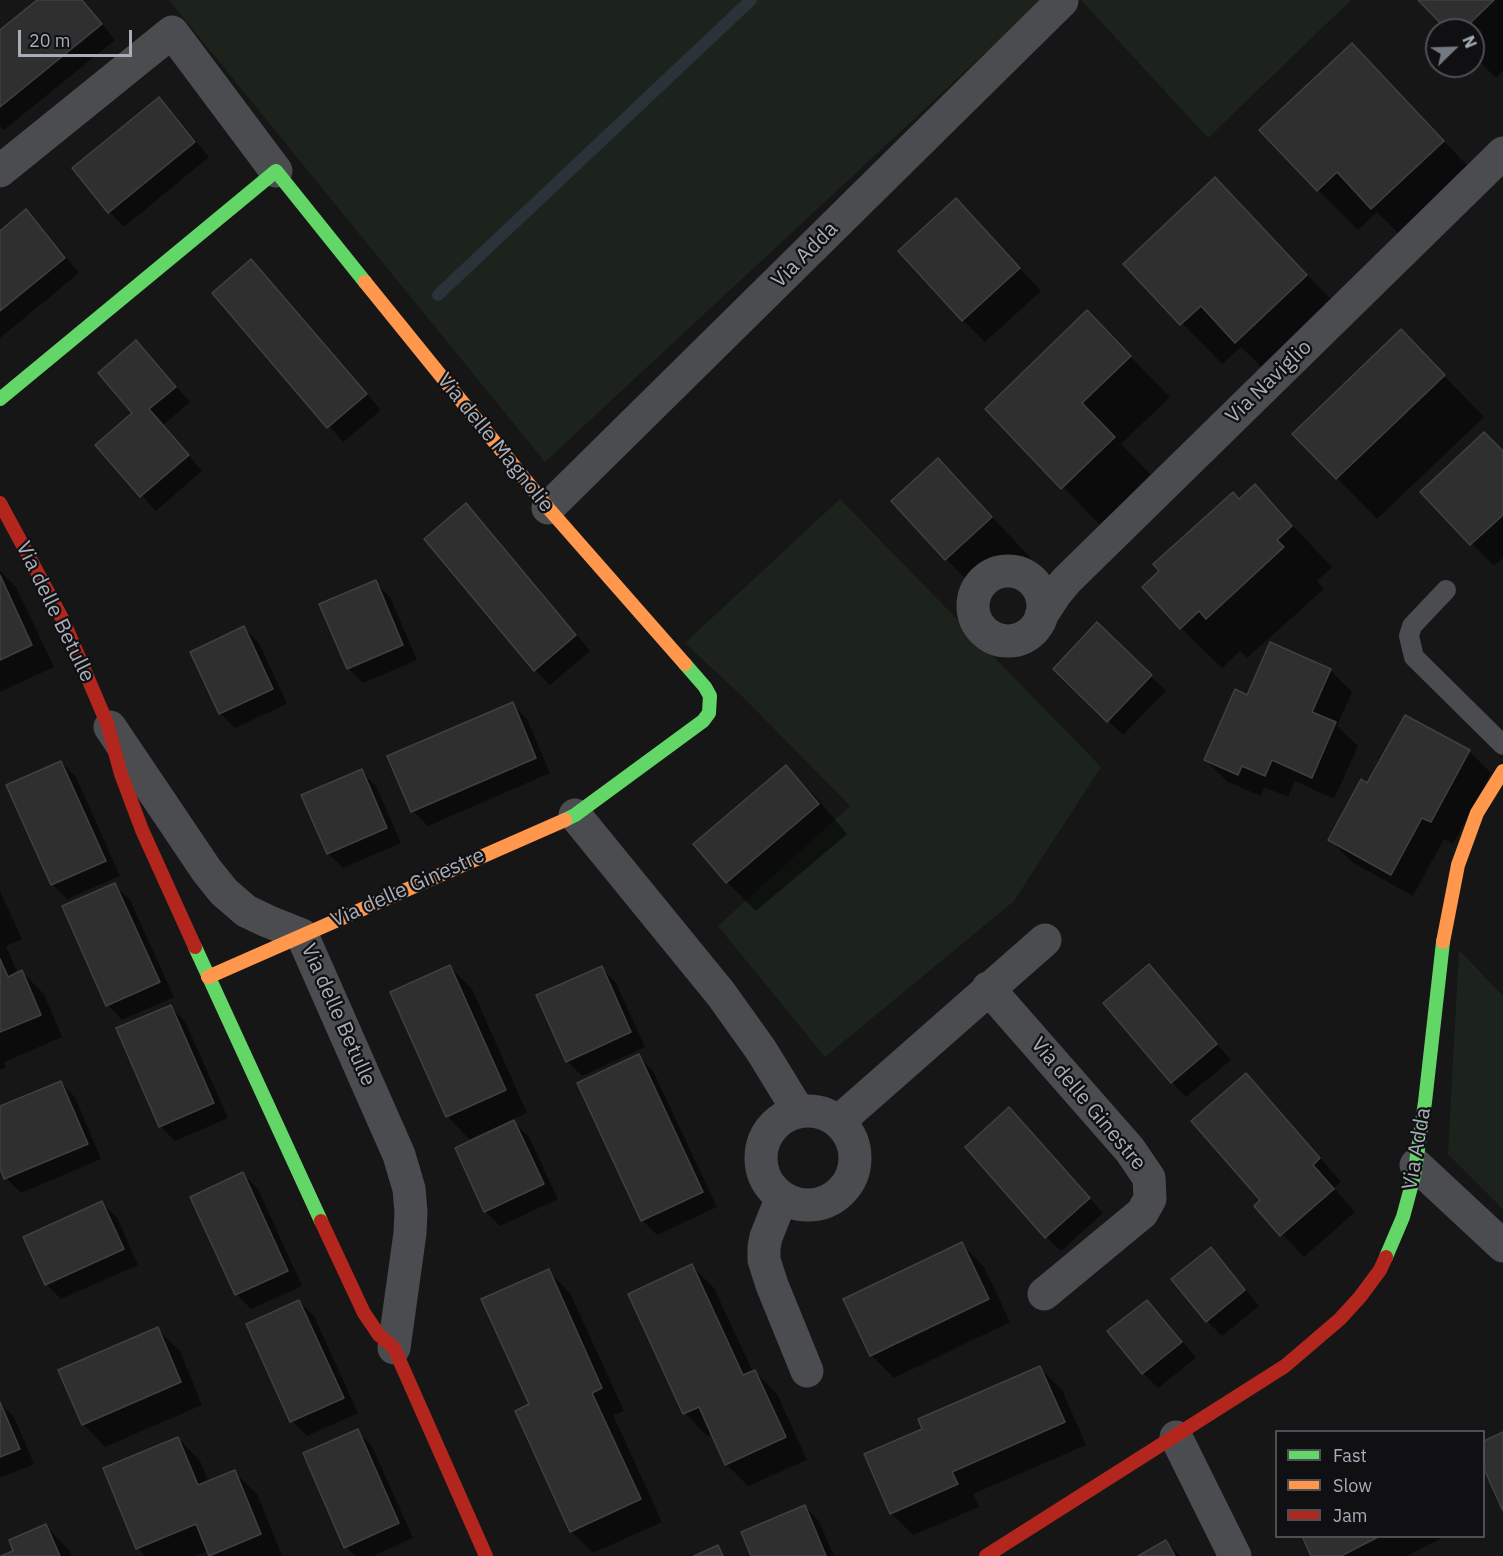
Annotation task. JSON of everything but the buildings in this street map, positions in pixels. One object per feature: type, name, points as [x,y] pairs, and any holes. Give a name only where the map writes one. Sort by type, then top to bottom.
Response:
[{"type":"street","name":"Via Adda","points":[[548,508],[1062,1]]},
{"type":"street","name":"Via delle Magnolie","points":[[0,171],[172,32],[276,171],[548,508],[705,687],[710,696],[709,713]]},
{"type":"street","name":"Via Naviglio","points":[[1041,616],[1067,580],[1503,153]]},
{"type":"street","points":[[0,399],[276,171]]},
{"type":"street","name":"Via delle Betulle","points":[[0,503],[63,620],[107,723],[131,803],[208,977],[364,1312],[379,1335],[394,1348],[486,1556]]},
{"type":"street","name":"Via delle Ginestre","points":[[208,977],[576,815],[703,721],[709,713]]},
{"type":"street","name":"Via delle Betulle","points":[[107,723],[207,871],[224,892],[252,914],[302,934],[399,1155],[409,1189],[410,1233],[394,1348]]},
{"type":"street","name":"Via Adda","points":[[986,1556],[1292,1361],[1332,1326],[1370,1285],[1389,1254],[1411,1191],[1444,933],[1456,874],[1463,847],[1477,813],[1503,771]]},
{"type":"street","points":[[576,815],[722,994],[761,1050],[799,1112]]},
{"type":"street","points":[[838,1122],[1044,940]]},
{"type":"street","name":"Via delle Ginestre","points":[[988,988],[1135,1155],[1149,1178],[1150,1199],[1142,1213],[1044,1294]]},
{"type":"street","points":[[799,1112],[819,1113],[838,1122],[848,1134],[855,1148],[855,1164],[850,1180],[841,1192],[828,1202],[812,1205],[796,1204],[782,1197],[771,1186],[764,1172],[761,1157],[764,1142],[772,1128],[784,1118],[799,1112]]},
{"type":"street","points":[[1416,1165],[1503,1245]]},
{"type":"street","points":[[782,1197],[766,1237],[764,1260],[807,1371]]},
{"type":"street","points":[[1176,1437],[1235,1556]]},
{"type":"lane","points":[[1446,590],[1412,626],[1409,636],[1414,657],[1503,745]]},
{"type":"shaded area","points":[[169,0],[1042,0],[545,462]]},
{"type":"shaded area","points":[[1081,0],[1351,0],[1208,138]]},
{"type":"shaded area","points":[[840,499],[1101,767],[1014,901],[825,1057],[718,926],[850,806],[745,699],[685,643]]},
{"type":"shaded area","points":[[1459,950],[1503,996],[1503,1209],[1448,1154]]},
{"type":"waterway","points":[[438,295],[751,0]]},
{"type":"traffic: fast","points":[[0,399],[276,171],[365,282]]},
{"type":"traffic: fast","points":[[565,820],[703,721],[709,713],[710,696],[685,664]]},
{"type":"traffic: fast","points":[[1386,1257],[1403,1217],[1414,1176],[1425,1102],[1443,942]]},
{"type":"traffic: fast","points":[[195,947],[321,1221]]},
{"type":"traffic: slow","points":[[365,282],[548,508],[685,664]]},
{"type":"traffic: slow","points":[[1443,942],[1458,865],[1477,813],[1503,771]]},
{"type":"traffic: slow","points":[[208,977],[565,820]]},
{"type":"traffic: jam","points":[[0,503],[63,620],[107,723],[121,774],[142,830],[195,947]]},
{"type":"traffic: jam","points":[[321,1221],[364,1313],[379,1335],[394,1348],[486,1556]]},
{"type":"traffic: jam","points":[[986,1556],[1285,1366],[1340,1319],[1360,1297],[1380,1270],[1386,1257]]}]
